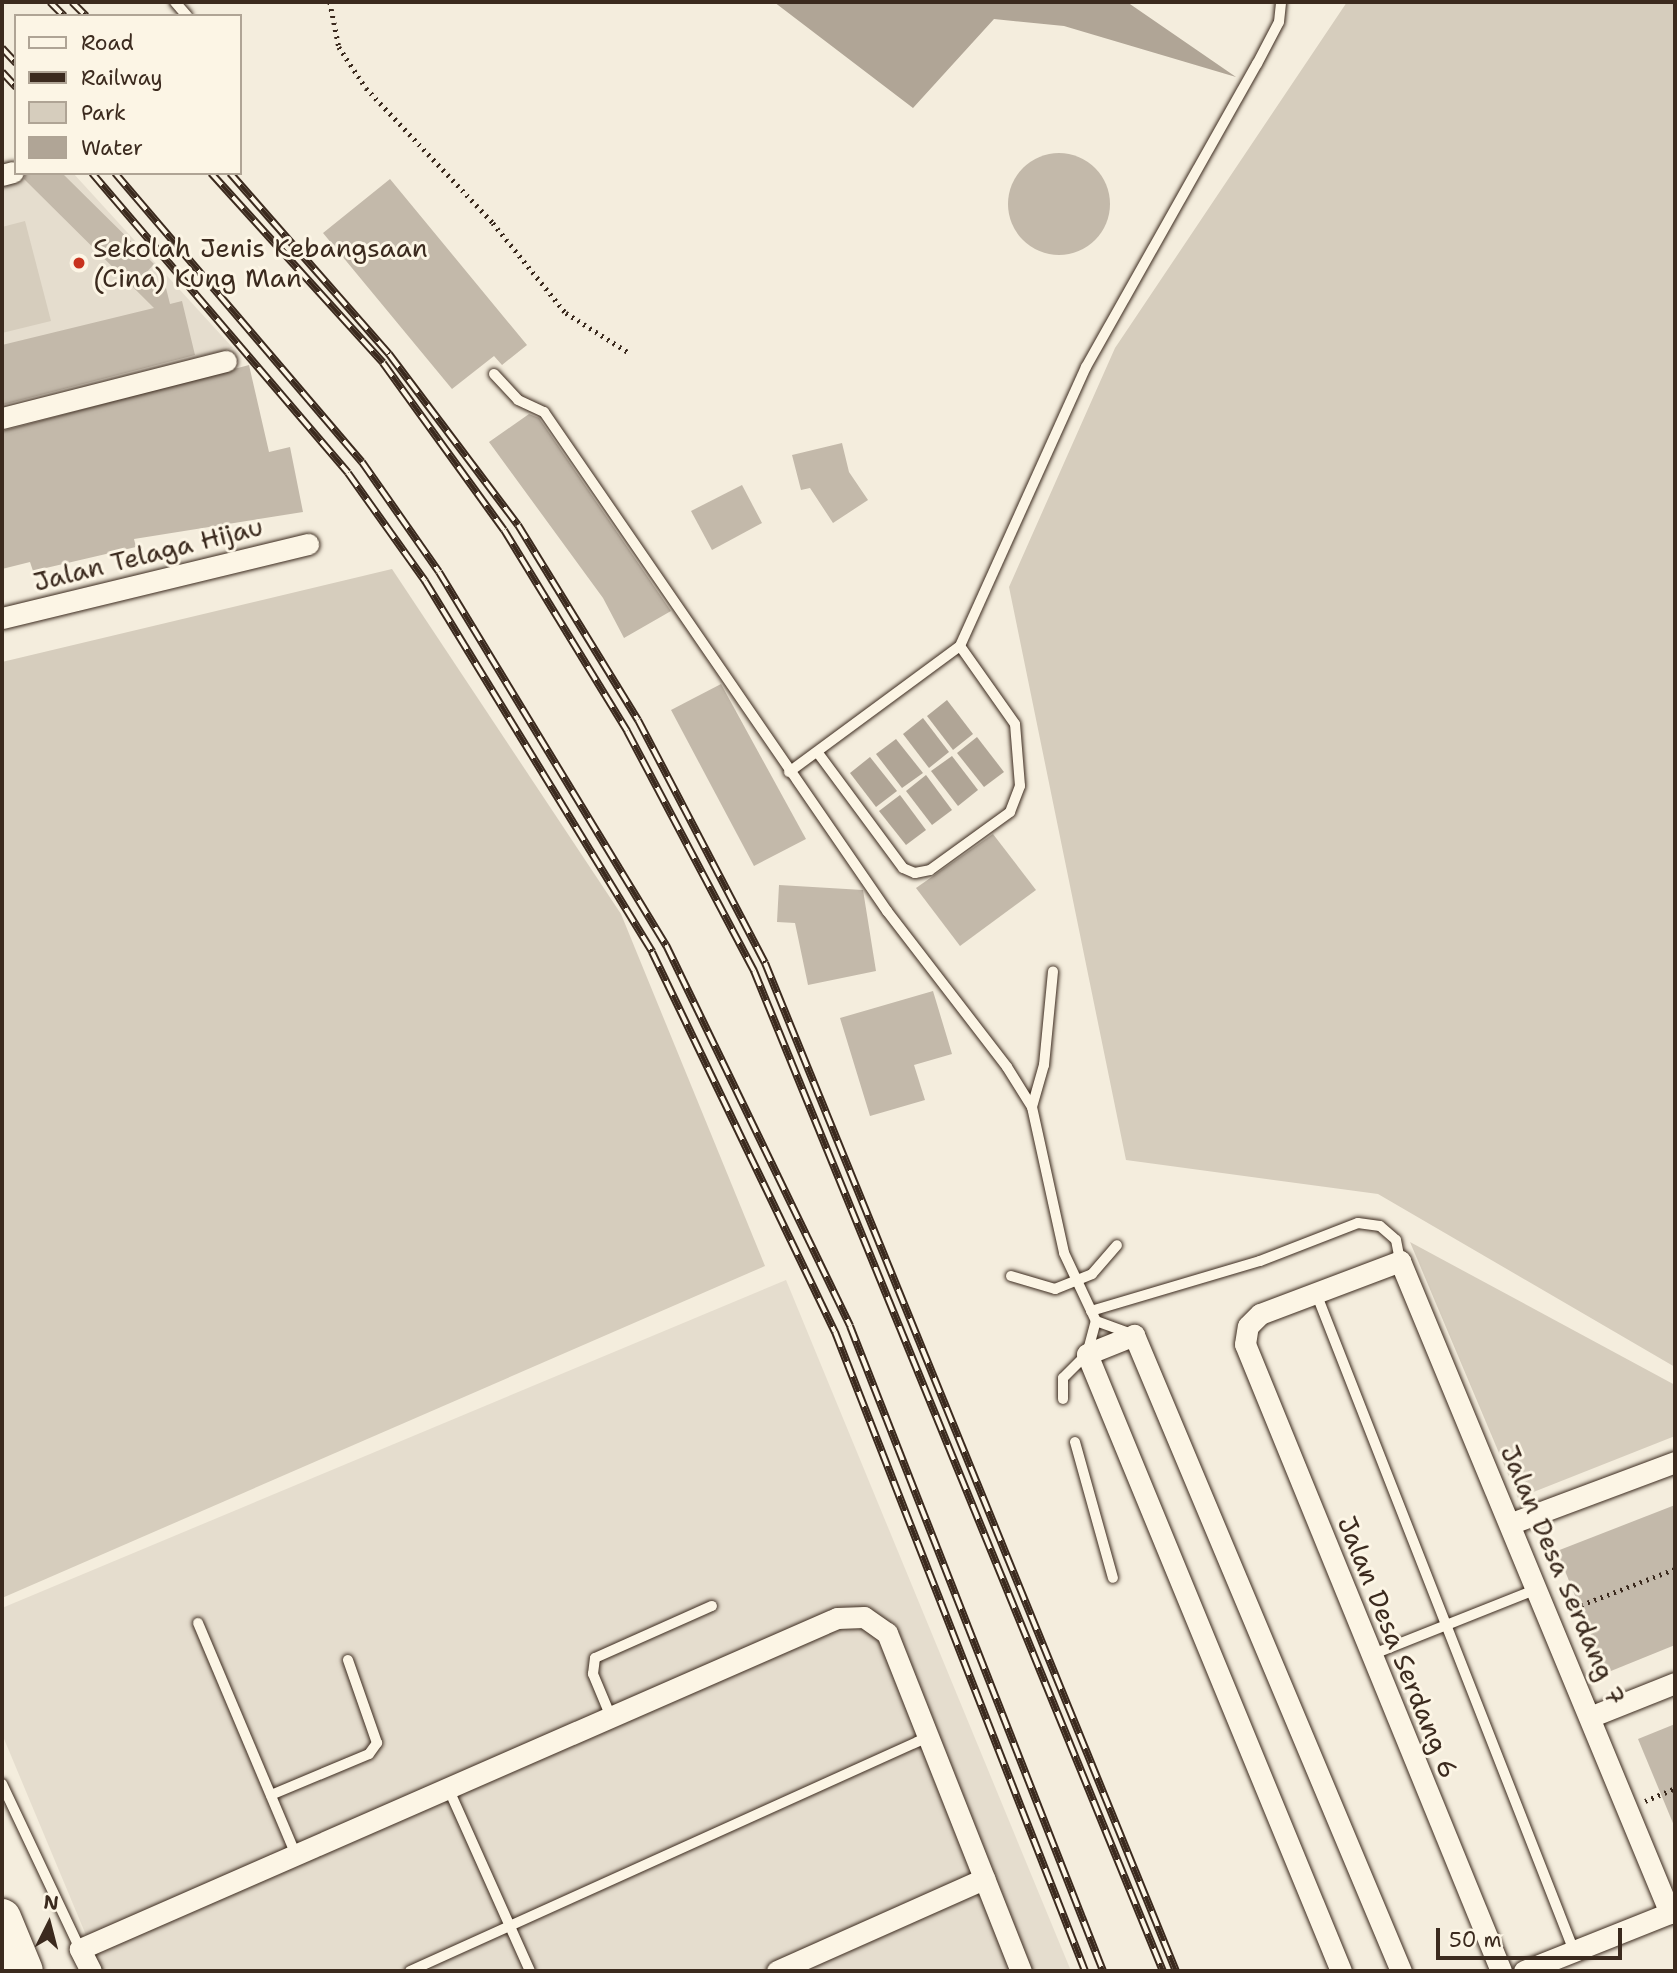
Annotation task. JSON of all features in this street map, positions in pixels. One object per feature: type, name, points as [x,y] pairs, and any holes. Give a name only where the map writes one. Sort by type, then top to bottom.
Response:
[{"type":"highway","points":[[2,1918],[24,1971]]},
{"type":"street","points":[[2,418],[226,361]]},
{"type":"street","name":"Jalan Telaga Hijau","points":[[2,618],[308,544]]},
{"type":"street","points":[[1316,1293],[1399,1261]]},
{"type":"street","name":"Jalan Desa Serdang 7","points":[[1399,1261],[1539,1588],[1672,1912]]},
{"type":"street","name":"Jalan Desa Serdang 6","points":[[1316,1293],[1260,1314],[1248,1326],[1245,1344],[1501,1971]]},
{"type":"street","points":[[1341,1971],[1087,1354],[1134,1335],[1401,1971]]},
{"type":"street","points":[[1512,1524],[1675,1462]]},
{"type":"street","points":[[91,1971],[80,1949],[297,1857],[838,1618],[864,1617],[887,1633],[1021,1971]]},
{"type":"street","points":[[1592,1716],[1675,1683]]},
{"type":"street","points":[[777,1971],[984,1879]]},
{"type":"street","points":[[1524,1971],[1672,1912]]},
{"type":"lane","points":[[789,772],[960,646],[1086,367],[1257,64],[1279,22],[1281,2]]},
{"type":"lane","points":[[494,374],[518,400],[544,412],[789,772],[1032,1107],[1049,1200],[1076,1282],[1094,1316],[1134,1335]]},
{"type":"lane","points":[[818,753],[903,868],[915,873],[930,870],[1010,812],[1020,786],[1015,724],[960,646]]},
{"type":"lane","points":[[1032,1107],[1044,1065],[1053,971]]},
{"type":"lane","points":[[1094,1316],[1260,1261],[1358,1223],[1380,1226],[1396,1240],[1399,1261]]},
{"type":"lane","points":[[1011,1276],[1055,1289],[1076,1282],[1104,1264],[1117,1245]]},
{"type":"lane","points":[[1316,1293],[1574,1951]]},
{"type":"lane","points":[[1063,1399],[1063,1378],[1087,1354],[1094,1316]]},
{"type":"lane","points":[[1075,1442],[1114,1578]]},
{"type":"lane","points":[[1371,1655],[1539,1588]]},
{"type":"lane","points":[[611,1717],[593,1674],[594,1658],[604,1648],[712,1606]]},
{"type":"lane","points":[[198,1623],[297,1857]]},
{"type":"lane","points":[[271,1795],[369,1754],[377,1742],[348,1660]]},
{"type":"lane","points":[[410,1971],[928,1737]]},
{"type":"lane","points":[[2,1784],[80,1949]]},
{"type":"lane","points":[[449,1790],[530,1971]]},
{"type":"path","points":[[330,2],[339,47],[366,88],[493,223],[566,313],[628,352]]},
{"type":"path","points":[[1551,1617],[1675,1569]]},
{"type":"path","points":[[1628,1808],[1675,1788]]},
{"type":"shaded area","name":"Sekolah Jenis Kebangsaan (Cina) Kung Man","points":[[18,175],[75,175],[233,348],[2,406],[2,179]]},
{"type":"shaded area","points":[[786,1280],[1071,1971],[101,1971],[2,1734],[2,1608]]},
{"type":"green space","points":[[1347,2],[1675,2],[1675,1367],[1378,1194],[1126,1160],[1009,587],[1115,348]]},
{"type":"green space","points":[[25,221],[51,321],[2,333],[2,227]]},
{"type":"green space","points":[[392,569],[621,914],[765,1266],[2,1598],[2,662]]},
{"type":"green space","points":[[1410,1242],[1675,1385],[1675,1436],[1518,1498]]},
{"type":"water","points":[[774,2],[1127,2],[1236,77],[1064,26],[994,19],[913,108]]},
{"type":"water","points":[[947,700],[973,734],[953,750],[927,716]]},
{"type":"water","points":[[923,718],[949,752],[929,768],[903,734]]},
{"type":"water","points":[[977,737],[1004,772],[984,787],[957,753]]},
{"type":"water","points":[[896,739],[923,773],[902,788],[876,754]]},
{"type":"water","points":[[952,756],[978,790],[958,806],[931,771]]},
{"type":"water","points":[[870,757],[897,791],[876,807],[850,773]]},
{"type":"water","points":[[926,775],[952,810],[932,825],[906,791]]},
{"type":"water","points":[[900,795],[926,830],[906,845],[879,811]]},
{"type":"building","points":[[1059,153],[1079,157],[1095,168],[1106,184],[1110,204],[1106,224],[1095,240],[1079,251],[1059,255],[1039,251],[1023,240],[1012,224],[1008,204],[1012,184],[1023,168],[1039,157]]},
{"type":"building","points":[[25,175],[64,175],[154,264],[146,273],[166,288],[170,304],[182,301],[195,355],[2,405],[2,345],[154,308],[24,179]]},
{"type":"building","points":[[390,179],[527,345],[502,365],[494,356],[452,389],[323,233]]},
{"type":"building","points":[[249,365],[269,452],[290,447],[303,512],[134,539],[136,547],[33,571],[30,562],[2,569],[2,431]]},
{"type":"building","points":[[529,414],[539,418],[671,611],[624,638],[603,598],[489,442]]},
{"type":"building","points":[[842,443],[849,472],[868,500],[833,523],[810,488],[801,490],[792,455]]},
{"type":"building","points":[[742,485],[762,523],[712,550],[691,511]]},
{"type":"building","points":[[721,684],[806,839],[754,866],[671,710]]},
{"type":"building","points":[[993,834],[1036,890],[960,946],[916,888]]},
{"type":"building","points":[[779,885],[863,890],[876,971],[808,985],[795,923],[777,922]]},
{"type":"building","points":[[933,991],[952,1054],[914,1065],[925,1100],[870,1116],[840,1018]]},
{"type":"building","points":[[1675,1505],[1675,1645],[1606,1673],[1557,1551]]},
{"type":"building","points":[[1675,1724],[1675,1828],[1638,1739]]},
{"type":"railway","points":[[50,2],[62,14]]},
{"type":"railway","points":[[72,2],[84,14]]},
{"type":"railway","points":[[2,48],[14,61]]},
{"type":"railway","points":[[2,72],[14,85]]},
{"type":"railway","points":[[94,175],[348,473],[425,581],[652,952],[835,1332],[1085,1971]]},
{"type":"railway","points":[[117,175],[362,462],[439,572],[666,945],[850,1326],[1103,1971]]},
{"type":"railway","points":[[213,175],[383,363],[504,530],[627,731],[754,971],[1163,1971]]},
{"type":"railway","points":[[232,175],[389,354],[518,525],[638,720],[765,963],[1176,1971]]},
{"type":"place","name":"Sekolah Jenis Kebangsaan (Cina) Kung Man","points":[[79,263]]}]
